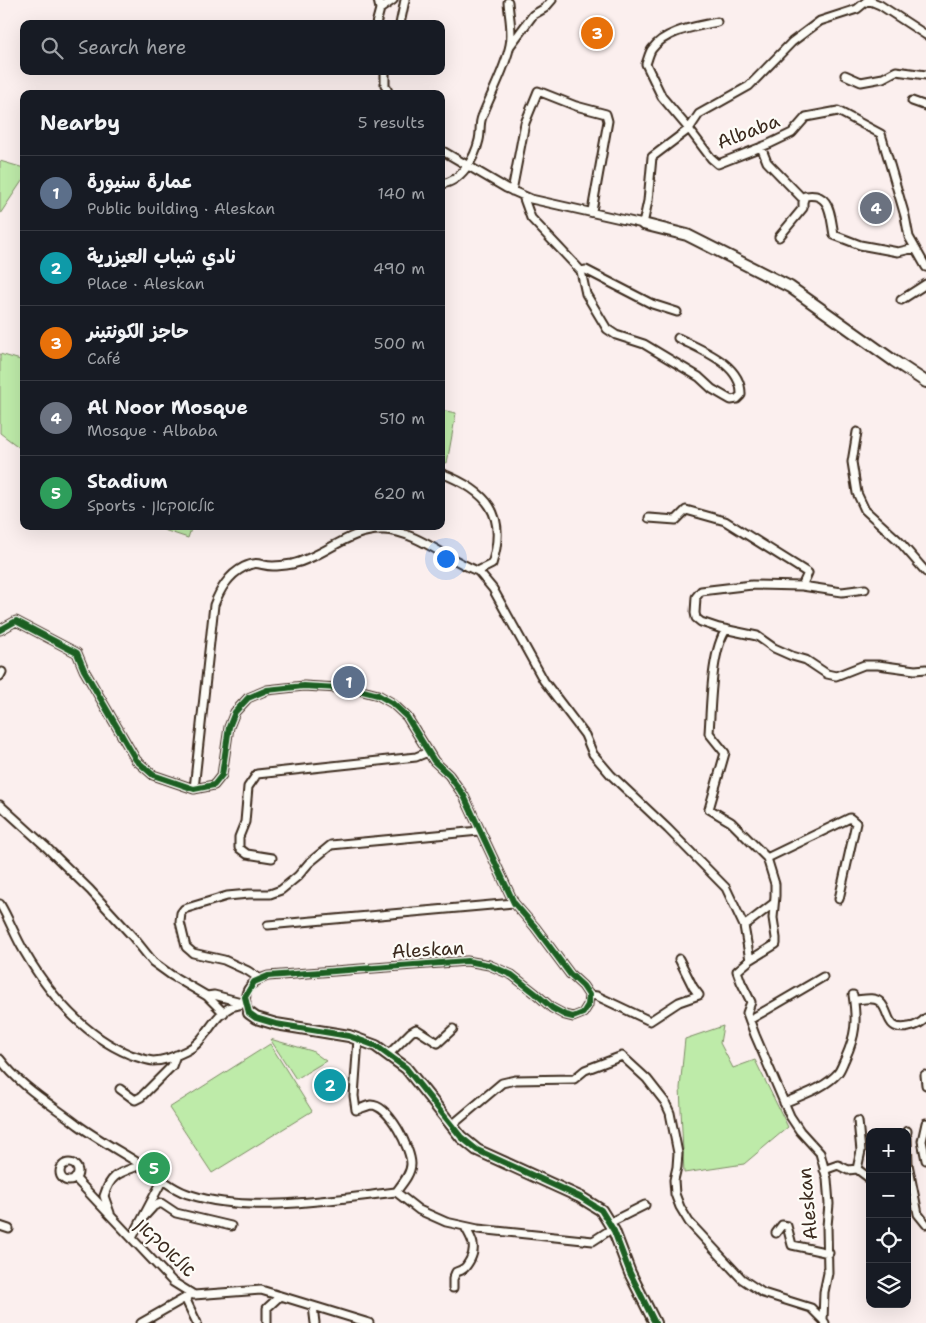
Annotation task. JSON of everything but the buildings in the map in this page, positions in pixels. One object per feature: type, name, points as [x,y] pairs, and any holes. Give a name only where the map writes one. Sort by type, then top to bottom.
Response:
[{"type":"street","points":[[377,20],[380,9],[378,0]]},
{"type":"street","points":[[380,9],[393,0]]},
{"type":"street","points":[[401,20],[404,0]]},
{"type":"street","points":[[510,46],[533,15],[545,8],[552,0]]},
{"type":"street","points":[[717,22],[681,30],[665,39],[652,49],[646,64],[662,97],[689,129],[698,114],[749,86],[792,42],[820,21],[857,9],[868,0],[880,5],[926,35]]},
{"type":"street","points":[[445,184],[458,177],[467,166],[480,139],[480,120],[502,71],[510,46],[512,35],[508,2]]},
{"type":"street","points":[[845,75],[861,82],[883,78],[896,70],[926,75]]},
{"type":"street","points":[[385,75],[387,90]]},
{"type":"street","points":[[512,191],[525,123],[538,91],[576,106],[606,114],[608,121],[592,212]]},
{"type":"street","points":[[912,101],[926,106]]},
{"type":"street","name":"Albaba","points":[[643,224],[648,201],[652,157],[689,129],[711,158],[718,164],[792,133],[806,117],[838,111],[881,134],[909,237],[926,267]]},
{"type":"street","points":[[760,147],[766,162],[801,197],[811,194],[828,203],[834,235],[860,245],[898,252],[914,248]]},
{"type":"street","points":[[445,152],[512,191],[530,199],[687,235],[790,287],[926,382]]},
{"type":"street","points":[[523,196],[531,218],[581,271],[586,294],[607,329],[616,335],[644,344],[699,377],[712,389],[731,400],[737,399],[741,395],[742,386],[735,375],[718,357],[678,338]]},
{"type":"street","points":[[779,237],[803,208],[805,196]]},
{"type":"street","points":[[581,271],[586,270],[652,304],[676,312]]},
{"type":"street","points":[[901,300],[926,284]]},
{"type":"street","points":[[857,432],[852,462],[857,493],[865,510],[898,541],[926,572]]},
{"type":"street","points":[[445,475],[477,491],[490,505],[495,516],[498,528],[497,547],[492,564],[478,571]]},
{"type":"street","points":[[648,518],[676,520],[686,510],[725,521],[808,573],[802,586]]},
{"type":"street","points":[[194,788],[214,605],[219,592],[229,579],[243,568],[257,562],[271,566],[293,564],[321,553],[341,540],[369,531],[399,532],[427,544],[464,566],[478,571],[493,589],[544,681],[585,734],[593,754],[611,776],[668,829],[726,888],[744,926],[750,960],[776,944],[773,918],[775,884],[768,858],[731,822],[709,809],[725,753],[709,733],[717,649],[726,630]]},
{"type":"street","points":[[864,589],[842,592],[802,586],[752,585],[702,591],[698,593],[695,613],[696,618],[701,622],[726,630],[757,636],[774,648],[806,660],[827,674],[836,676],[864,665],[926,669]]},
{"type":"street","points":[[0,630],[16,621],[77,653],[84,670],[136,760],[152,775],[194,788],[214,785],[222,775],[229,727],[235,712],[248,698],[267,690],[304,686],[355,689],[378,695],[392,702],[407,717],[428,752],[449,775],[464,796],[514,903],[589,995],[597,996],[650,1021],[679,1002],[699,995],[679,959]]},
{"type":"street","points":[[272,858],[247,854],[239,848],[239,837],[245,822],[248,787],[257,774],[416,757],[428,752]]},
{"type":"street","points":[[0,805],[90,890],[153,962],[207,996],[224,1013]]},
{"type":"street","points":[[768,858],[850,818],[856,823],[839,899]]},
{"type":"street","points":[[479,831],[331,845],[309,862],[298,876],[281,890],[270,894],[227,896],[184,909],[181,913],[180,922],[186,947],[193,953],[224,960],[260,979],[254,982],[245,997],[248,1008],[256,1018],[276,1024],[358,1039],[376,1046],[406,1068],[451,1126],[477,1150],[580,1197],[601,1210],[611,1225],[638,1289],[655,1323]]},
{"type":"street","points":[[268,925],[514,903]]},
{"type":"street","points":[[744,926],[774,903]]},
{"type":"street","points":[[0,904],[23,950],[36,970],[76,1019],[115,1048],[145,1060],[155,1061],[176,1055],[188,1050],[203,1038],[215,1021],[230,1007],[248,1008]]},
{"type":"street","name":"Aleskan","points":[[750,960],[737,971],[751,1002],[747,1013],[790,1116],[800,1131],[820,1153],[824,1170],[829,1204],[827,1226],[829,1253],[828,1273],[824,1292],[824,1322]]},
{"type":"street","name":"Aleskan","points":[[260,979],[274,976],[467,961],[489,964],[512,975],[552,1008],[565,1015],[573,1017],[583,1013],[588,1004],[589,995]]},
{"type":"street","points":[[750,1019],[823,977]]},
{"type":"street","points":[[207,996],[214,996],[248,1008]]},
{"type":"street","points":[[784,1103],[820,1087],[838,1073],[856,1031],[856,1014],[853,998],[875,999],[881,1002],[892,1024],[900,1028],[921,1024],[926,1018]]},
{"type":"street","points":[[389,1054],[416,1029],[438,1043],[453,1029]]},
{"type":"street","points":[[358,1039],[354,1096],[356,1110],[371,1105],[380,1108],[392,1118],[404,1142],[411,1164],[405,1180],[396,1192]]},
{"type":"street","points":[[120,1090],[135,1100],[172,1066],[176,1055]]},
{"type":"street","points":[[451,1126],[502,1083],[515,1080],[574,1078],[584,1070],[622,1056],[647,1079],[670,1113],[678,1153],[674,1180],[676,1194],[680,1207],[689,1222],[742,1279],[763,1293],[811,1308],[824,1322]]},
{"type":"street","points":[[0,1059],[8,1069],[37,1095],[106,1144],[175,1188],[191,1195],[221,1201],[284,1203],[396,1192],[419,1210],[446,1222],[495,1232],[593,1241],[611,1225],[645,1205]]},
{"type":"street","points":[[925,1075],[926,1086]]},
{"type":"street","points":[[857,1169],[861,1151],[858,1121]]},
{"type":"street","points":[[926,1123],[922,1141],[926,1160]]},
{"type":"street","points":[[112,1218],[104,1196],[110,1180],[120,1173],[141,1165]]},
{"type":"street","points":[[824,1170],[838,1165],[848,1170],[857,1169],[866,1176]]},
{"type":"street","points":[[910,1173],[918,1214],[926,1224]]},
{"type":"street","name":"אלאסקאן","points":[[75,1178],[173,1282],[194,1295],[261,1290],[369,1323]]},
{"type":"street","points":[[132,1238],[163,1179]]},
{"type":"street","points":[[143,1218],[154,1206],[161,1203],[176,1213],[232,1226]]},
{"type":"street","points":[[776,1233],[782,1225],[787,1226],[792,1245],[829,1253]]},
{"type":"street","points":[[0,1226],[8,1229]]},
{"type":"street","points":[[453,1288],[453,1279],[456,1272],[462,1271],[467,1266],[474,1251],[472,1240],[465,1226]]},
{"type":"street","points":[[141,1323],[185,1298],[194,1295]]},
{"type":"street","points":[[267,1323],[267,1308],[280,1296]]},
{"type":"street","points":[[185,1298],[197,1323]]},
{"type":"street","points":[[313,1306],[315,1323]]},
{"type":"green space","points":[[0,161],[20,167],[20,184],[0,214]]},
{"type":"green space","points":[[0,354],[20,360],[20,448],[0,433]]},
{"type":"green space","points":[[445,411],[456,413],[447,463],[445,463]]},
{"type":"green space","points":[[164,530],[191,530],[188,538]]},
{"type":"green space","points":[[723,1026],[720,1043],[733,1068],[755,1060],[788,1127],[744,1164],[684,1173],[680,1088],[685,1039]]},
{"type":"green space","points":[[270,1039],[312,1051],[326,1061],[296,1079]]},
{"type":"green space","points":[[270,1044],[312,1111],[212,1173],[169,1108]]},
{"type":"cycle path","points":[[0,630],[16,621],[77,653],[84,670],[136,760],[153,775],[194,789],[214,785],[222,775],[229,727],[235,712],[248,698],[267,690],[304,686],[355,689],[378,695],[392,703],[407,717],[434,761],[449,775],[464,796],[514,903],[535,927],[570,974],[583,986],[589,995],[588,1005],[583,1013],[573,1017],[565,1015],[552,1008],[512,975],[489,965],[467,961],[268,976],[254,982],[245,997],[249,1013],[256,1018],[276,1024],[349,1036],[376,1046],[406,1068],[461,1137],[477,1150],[580,1197],[601,1210],[614,1231],[630,1273],[655,1323]]},
{"type":"place","name":"حاجز الكونتينر","points":[[597,33]]},
{"type":"place","name":"Al Noor Mosque","points":[[876,208]]},
{"type":"place","name":"عمارة سنيورة","points":[[349,682]]},
{"type":"place","name":"نادي شباب العيزرية","points":[[330,1085]]},
{"type":"place","name":"Stadium","points":[[154,1168]]}]
